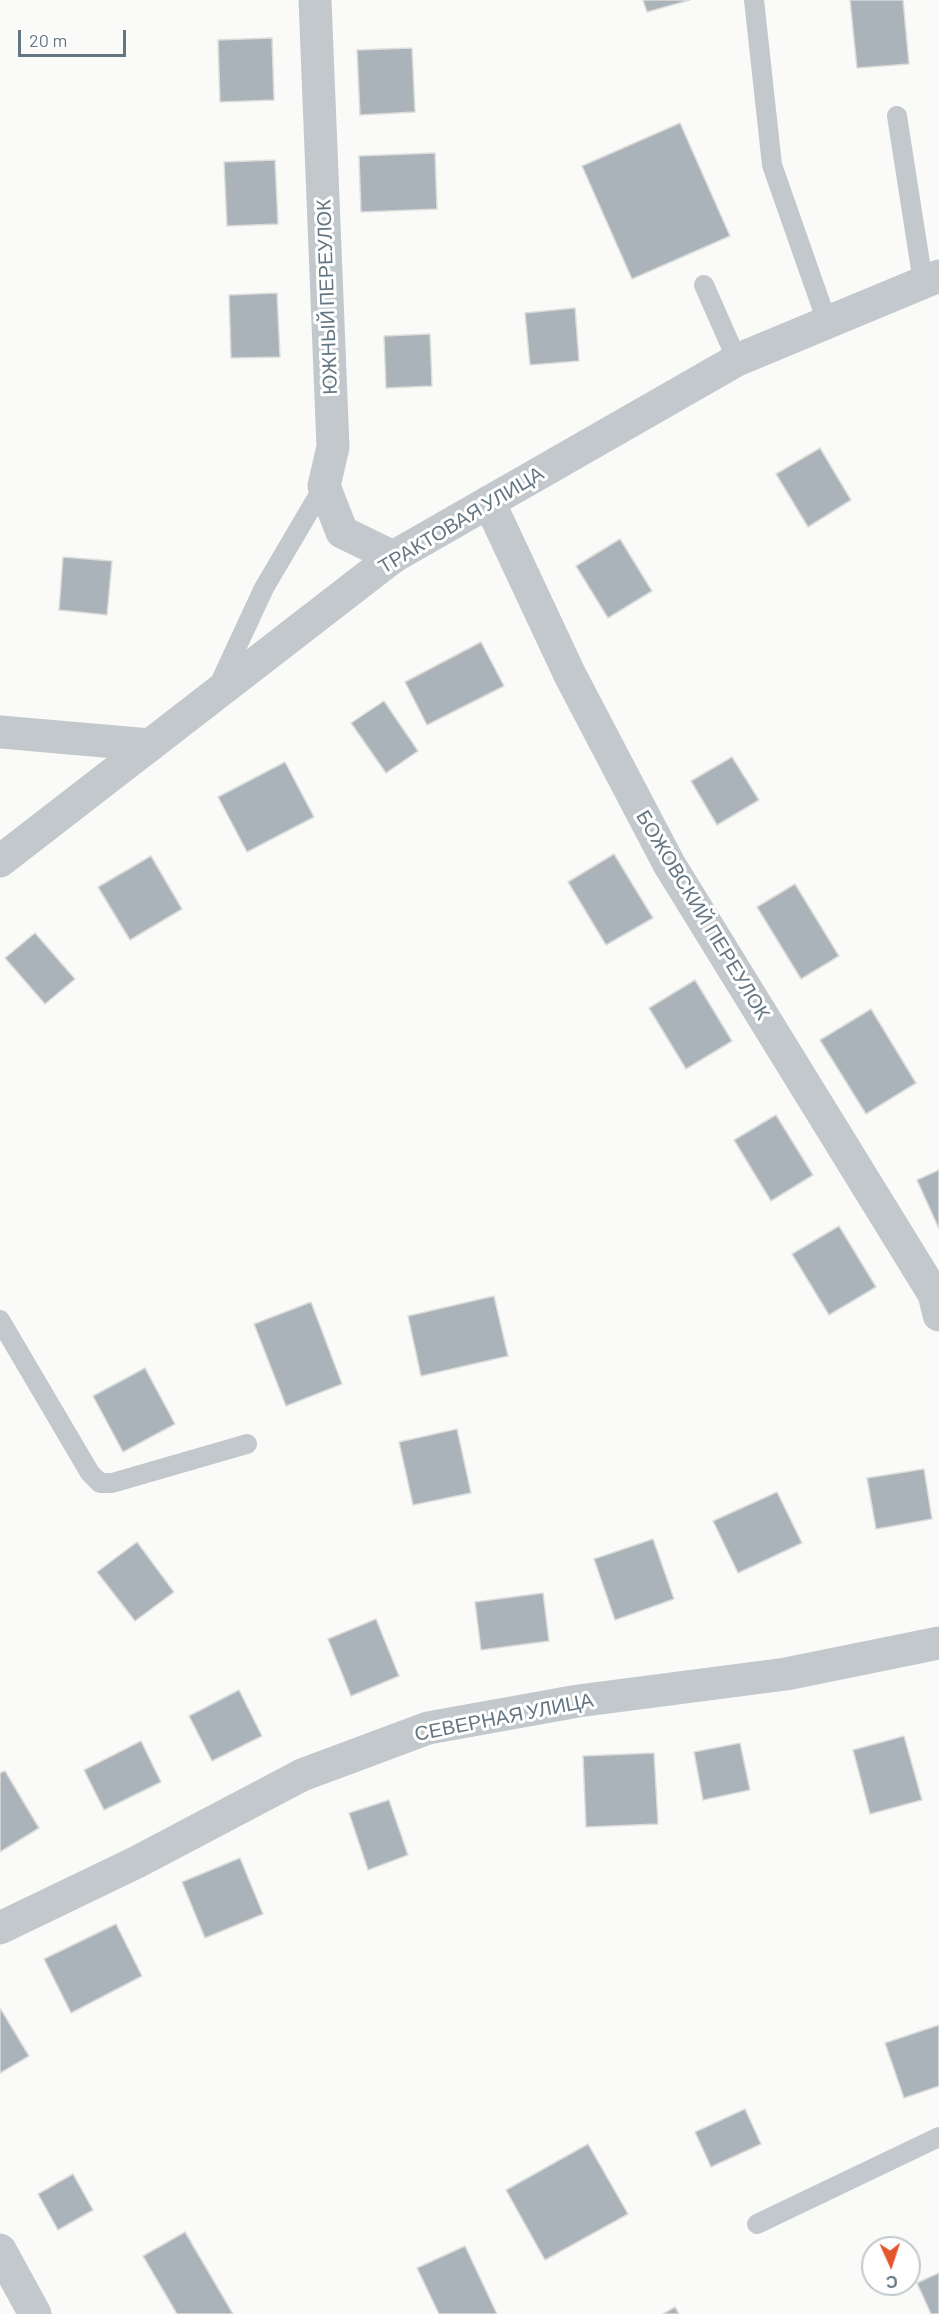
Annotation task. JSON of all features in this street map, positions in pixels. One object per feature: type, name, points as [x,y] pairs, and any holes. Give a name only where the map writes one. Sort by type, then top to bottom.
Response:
[{"type":"street","name":"ЮЖНЫЙ ПЕРЕУЛОК","points":[[315,0],[333,447],[324,486]]},
{"type":"street","name":"ТРАКТОВАЯ УЛИЦА","points":[[0,861],[393,557],[737,360],[931,279]]},
{"type":"street","points":[[324,486],[342,532],[393,557]]},
{"type":"street","name":"БОЖОВСКИЙ ПЕРЕУЛОК","points":[[489,502],[570,675],[669,864],[938,1301]]},
{"type":"street","points":[[8,739],[150,745]]},
{"type":"street","name":"СЕВЕРНАЯ УЛИЦА","points":[[0,1928],[137,1862],[302,1775],[428,1728],[578,1701],[786,1674],[939,1643]]},
{"type":"street","points":[[0,2250],[35,2314]]},
{"type":"lane","points":[[754,0],[772,165],[827,322]]},
{"type":"lane","points":[[897,116],[931,279]]},
{"type":"lane","points":[[704,285],[737,360]]},
{"type":"lane","points":[[213,698],[264,588],[324,486]]},
{"type":"lane","points":[[0,1320],[90,1473],[100,1482],[112,1483],[247,1443]]},
{"type":"lane","points":[[757,2224],[939,2137]]},
{"type":"building","points":[[643,0],[690,0],[647,12]]},
{"type":"building","points":[[850,0],[903,0],[909,64],[857,68]]},
{"type":"building","points":[[272,38],[274,100],[220,102],[218,40]]},
{"type":"building","points":[[412,48],[415,112],[360,115],[357,50]]},
{"type":"building","points":[[680,123],[730,236],[632,279],[582,166]]},
{"type":"building","points":[[435,153],[437,209],[361,212],[359,156]]},
{"type":"building","points":[[275,160],[278,224],[227,226],[224,162]]},
{"type":"building","points":[[277,293],[280,357],[231,358],[229,295]]},
{"type":"building","points":[[575,308],[579,361],[530,365],[525,313]]},
{"type":"building","points":[[430,334],[432,386],[386,388],[384,336]]},
{"type":"building","points":[[820,448],[851,500],[808,527],[776,474]]},
{"type":"building","points":[[620,539],[652,591],[608,618],[576,566]]},
{"type":"building","points":[[63,557],[112,561],[107,615],[59,610]]},
{"type":"building","points":[[481,642],[504,686],[427,725],[405,682]]},
{"type":"building","points":[[384,701],[418,751],[386,773],[351,723]]},
{"type":"building","points":[[732,757],[759,800],[717,825],[691,781]]},
{"type":"building","points":[[285,762],[314,817],[247,852],[218,797]]},
{"type":"building","points":[[614,854],[653,918],[606,945],[568,882]]},
{"type":"building","points":[[151,856],[182,909],[130,940],[98,887]]},
{"type":"building","points":[[795,884],[839,956],[801,979],[757,907]]},
{"type":"building","points":[[35,933],[75,979],[45,1004],[5,958]]},
{"type":"building","points":[[695,980],[732,1041],[686,1069],[649,1008]]},
{"type":"building","points":[[871,1009],[916,1083],[866,1114],[820,1040]]},
{"type":"building","points":[[776,1115],[813,1175],[771,1201],[734,1140]]},
{"type":"building","points":[[939,1170],[939,1229],[917,1180]]},
{"type":"building","points":[[839,1226],[876,1287],[829,1315],[792,1254]]},
{"type":"building","points":[[494,1296],[508,1356],[421,1376],[408,1316]]},
{"type":"building","points":[[311,1302],[342,1384],[286,1406],[254,1324]]},
{"type":"building","points":[[145,1368],[175,1424],[123,1452],[93,1396]]},
{"type":"building","points":[[457,1429],[471,1493],[413,1505],[399,1442]]},
{"type":"building","points":[[924,1469],[932,1519],[876,1529],[867,1478]]},
{"type":"building","points":[[777,1492],[802,1543],[738,1573],[713,1521]]},
{"type":"building","points":[[653,1539],[674,1599],[615,1620],[594,1559]]},
{"type":"building","points":[[137,1542],[174,1592],[135,1621],[97,1572]]},
{"type":"building","points":[[543,1593],[549,1641],[481,1650],[475,1602]]},
{"type":"building","points":[[376,1619],[399,1676],[351,1696],[328,1639]]},
{"type":"building","points":[[239,1690],[262,1736],[212,1761],[189,1716]]},
{"type":"building","points":[[904,1736],[922,1800],[870,1814],[853,1750]]},
{"type":"building","points":[[141,1741],[161,1782],[104,1810],[84,1770]]},
{"type":"building","points":[[740,1743],[750,1790],[703,1800],[694,1752]]},
{"type":"building","points":[[654,1753],[658,1824],[586,1827],[583,1756]]},
{"type":"building","points":[[5,1771],[39,1828],[0,1852],[0,1773]]},
{"type":"building","points":[[389,1800],[408,1855],[368,1870],[349,1813]]},
{"type":"building","points":[[240,1858],[263,1914],[205,1938],[182,1882]]},
{"type":"building","points":[[116,1924],[142,1976],[71,2013],[44,1959]]},
{"type":"building","points":[[0,2008],[29,2056],[0,2073]]},
{"type":"building","points":[[939,2025],[939,2086],[904,2098],[885,2043]]},
{"type":"building","points":[[745,2109],[761,2144],[711,2167],[695,2132]]},
{"type":"building","points":[[588,2144],[628,2214],[545,2260],[506,2190]]},
{"type":"building","points":[[73,2174],[93,2210],[58,2230],[38,2194]]},
{"type":"building","points":[[185,2232],[233,2314],[177,2314],[143,2256]]},
{"type":"building","points":[[465,2246],[497,2314],[439,2314],[417,2268]]},
{"type":"building","points":[[939,2273],[939,2314],[931,2314],[921,2292],[921,2281]]},
{"type":"building","points":[[675,2307],[679,2314],[663,2314]]}]
